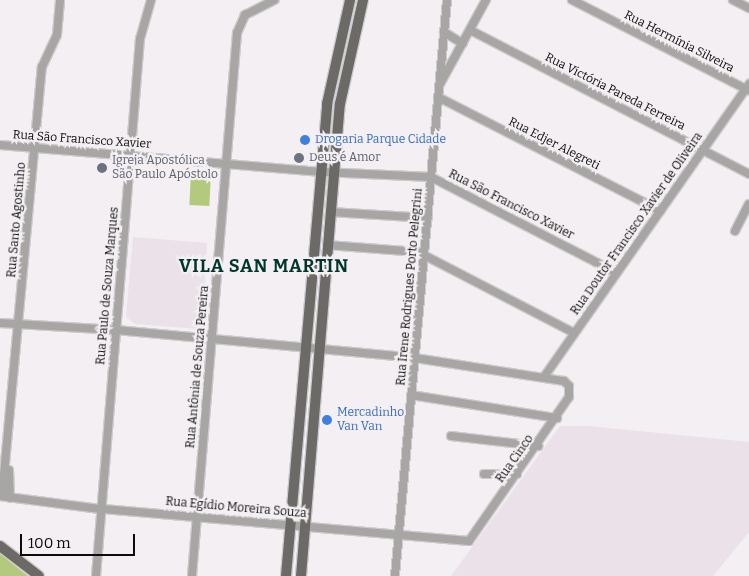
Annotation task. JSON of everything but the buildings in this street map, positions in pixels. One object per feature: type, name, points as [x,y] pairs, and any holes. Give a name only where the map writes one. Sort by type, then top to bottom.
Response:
[{"type":"main road","points":[[286,576],[308,348],[328,104],[350,0]]},
{"type":"main road","points":[[301,576],[340,104],[362,0]]},
{"type":"main road","points":[[0,546],[39,576]]},
{"type":"street","name":"Rua Santo Agostinho","points":[[4,497],[42,67],[57,35],[60,0]]},
{"type":"street","name":"Rua Paulo de Souza Marques","points":[[96,576],[140,39],[145,12],[151,0]]},
{"type":"street","name":"Rua Antônia de Souza Pereira","points":[[192,576],[240,23],[245,15],[274,0]]},
{"type":"street","name":"Rua Irene Rodrigues Porto Pelegrini","points":[[395,576],[447,0]]},
{"type":"street","points":[[439,86],[486,0]]},
{"type":"street","name":"Rua Hermínia Silveira","points":[[572,0],[748,87]]},
{"type":"street","points":[[733,0],[749,8]]},
{"type":"street","name":"Rua Victória Pareda Ferreira","points":[[470,30],[749,174]]},
{"type":"street","points":[[444,32],[463,44]]},
{"type":"street","name":"Rua Doutor Francisco Xavier de Oliveira","points":[[544,377],[748,87]]},
{"type":"street","name":"Rua Edjer Alegreti","points":[[438,97],[661,211]]},
{"type":"street","name":"Rua São Francisco Xavier","points":[[0,145],[228,162],[322,172],[431,177],[617,273]]},
{"type":"street","points":[[735,232],[749,204]]},
{"type":"street","points":[[330,212],[428,218]]},
{"type":"street","points":[[328,245],[407,250],[425,255],[574,333]]},
{"type":"street","points":[[0,323],[116,330],[211,340],[321,348],[415,358],[544,377]]},
{"type":"street","name":"Rua Cinco","points":[[469,542],[538,446],[570,397],[569,386],[544,377]]},
{"type":"street","points":[[411,394],[557,418]]},
{"type":"street","points":[[451,436],[538,446]]},
{"type":"street","points":[[484,474],[517,474]]},
{"type":"street","name":"Rua Egídio Moreira Souza","points":[[4,497],[100,509],[292,523],[469,542]]},
{"type":"shaded area","points":[[133,237],[207,243],[203,325],[198,329],[135,324],[126,317]]},
{"type":"shaded area","points":[[560,426],[588,426],[749,442],[749,532],[713,576],[451,576]]},
{"type":"green space","points":[[191,173],[211,174],[209,206],[189,205]]},
{"type":"green space","points":[[0,552],[9,561],[28,576],[0,576]]},
{"type":"place","name":"Drogaria Parque Cidade","points":[[305,140]]},
{"type":"place","name":"Deus é Amor","points":[[299,158]]},
{"type":"place","name":"Igreja Apostólica São Paulo Apóstolo","points":[[102,168]]},
{"type":"place","name":"Mercadinho Van Van","points":[[327,420]]},
{"type":"district","name":"VILA SAN MARTIN","points":[[264,266]]}]
